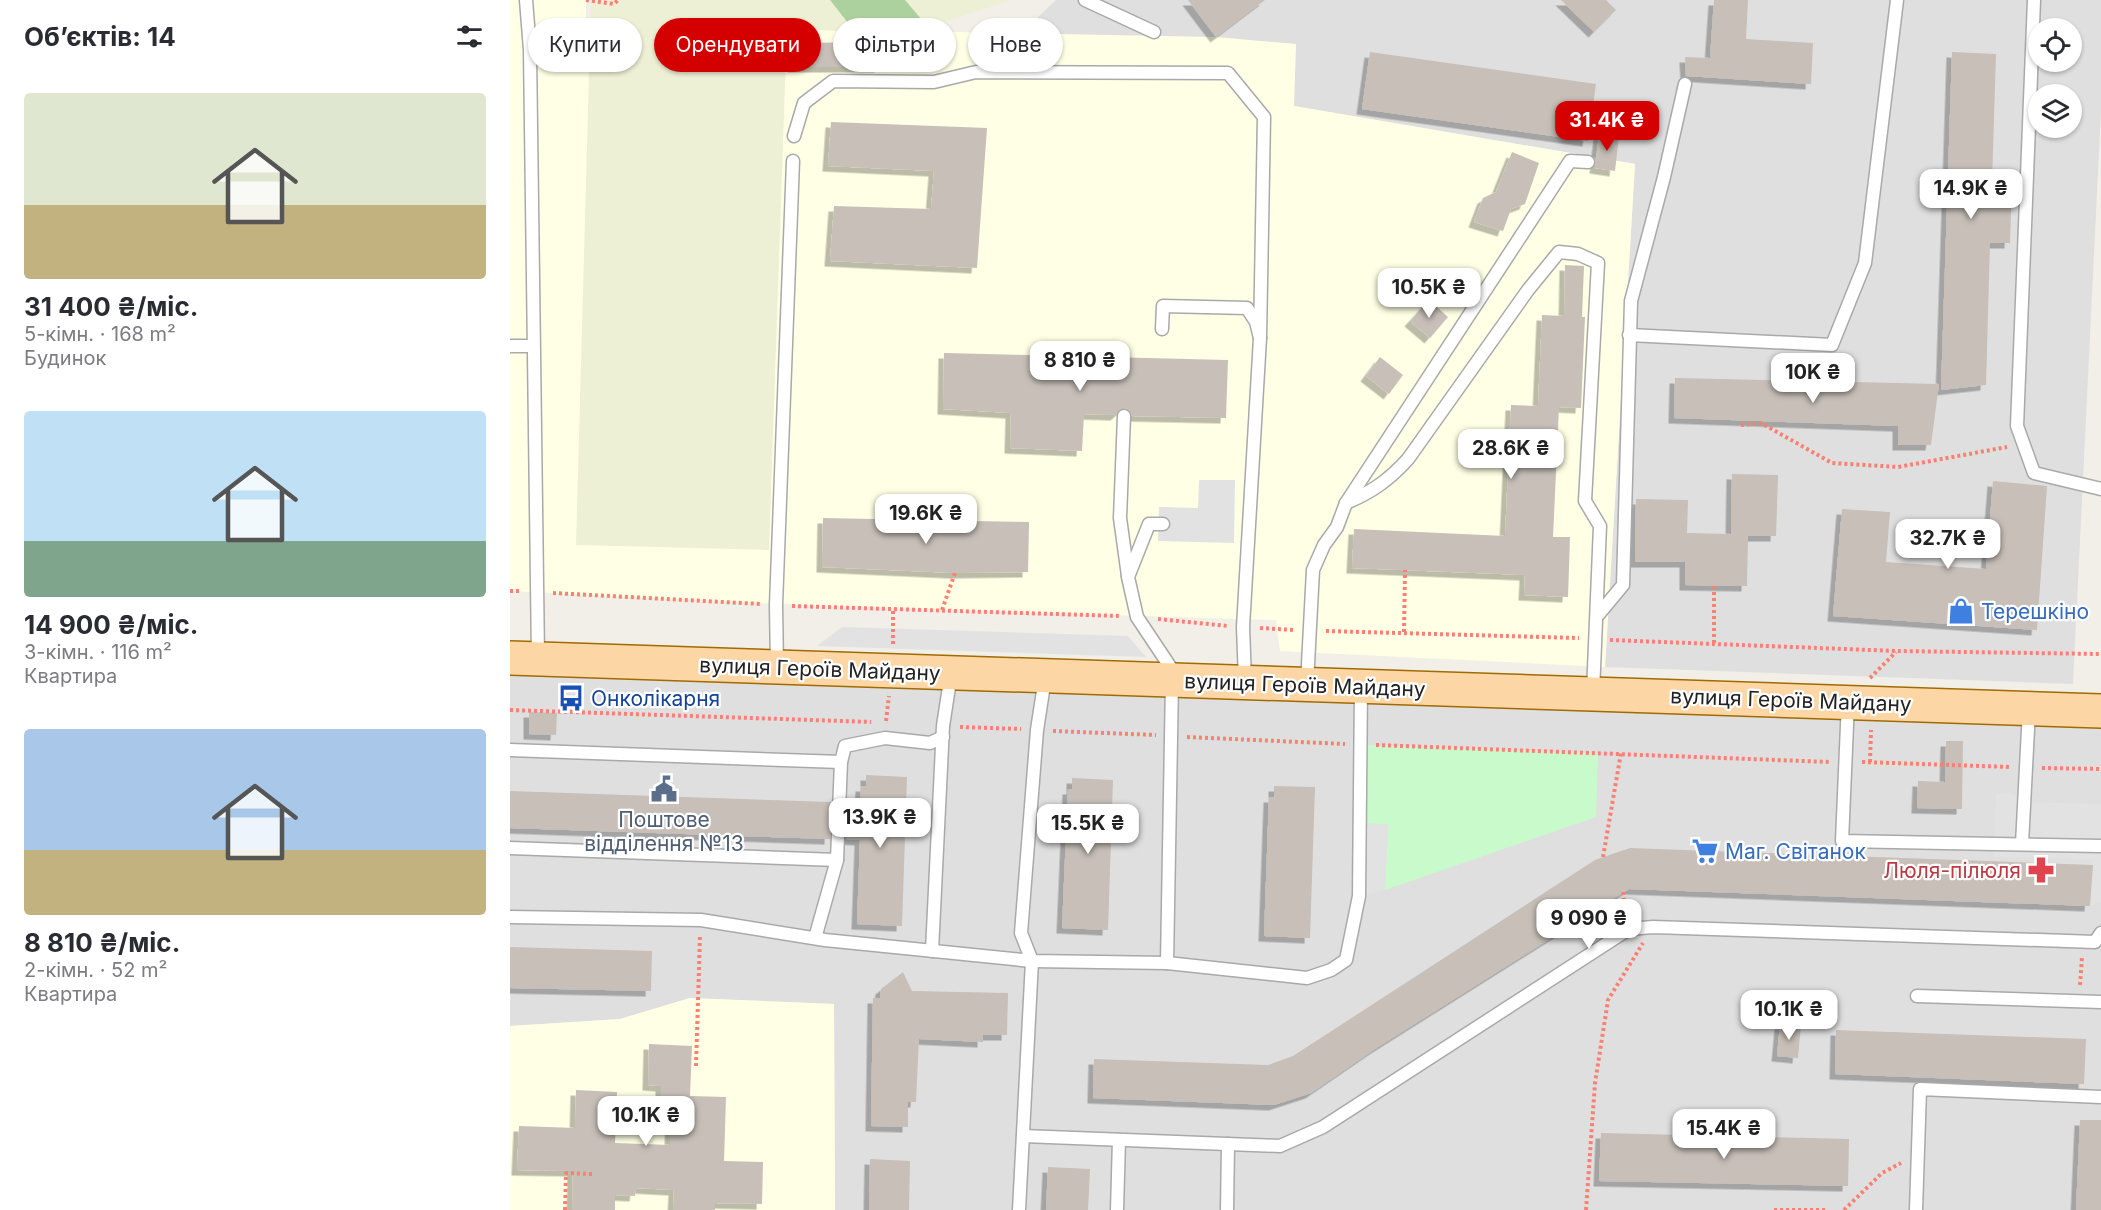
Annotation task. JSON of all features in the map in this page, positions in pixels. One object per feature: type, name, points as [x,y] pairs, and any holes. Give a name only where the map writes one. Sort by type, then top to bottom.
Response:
[{"type":"main road","name":"вулиця Героїв Майдану","points":[[524,658],[2101,711]]},
{"type":"lane","points":[[524,658],[533,346],[530,50],[526,0]]},
{"type":"lane","points":[[1085,0],[1154,32]]},
{"type":"lane","points":[[1629,335],[1832,345],[1865,263],[1897,0]]},
{"type":"lane","points":[[2034,0],[2017,426],[2034,473],[2101,489]]},
{"type":"lane","points":[[794,136],[804,104],[833,81],[934,82],[976,72],[1228,74],[1264,117],[1260,338],[1243,627],[1245,682]]},
{"type":"lane","points":[[1598,615],[1623,585],[1631,301],[1664,177],[1685,84]]},
{"type":"lane","points":[[777,668],[776,605],[793,161]]},
{"type":"lane","points":[[1307,684],[1313,570],[1324,545],[1337,527],[1346,502],[1570,161],[1588,162]]},
{"type":"lane","points":[[1346,502],[1371,493],[1392,477],[1408,459],[1528,290],[1559,252],[1578,254],[1598,263],[1585,501],[1600,526],[1593,693]]},
{"type":"lane","points":[[1162,329],[1163,306],[1247,308],[1256,322],[1260,338]]},
{"type":"lane","points":[[510,346],[533,346]]},
{"type":"lane","points":[[1124,416],[1120,518],[1128,577],[1137,617],[1176,681],[1171,736],[1167,963]]},
{"type":"lane","points":[[1128,577],[1149,524],[1163,525]]},
{"type":"lane","points":[[932,951],[943,731],[952,673]]},
{"type":"lane","points":[[1019,1210],[1032,962],[1021,933],[1036,730],[1045,676]]},
{"type":"lane","points":[[510,917],[700,920],[815,938],[1032,962],[1167,963],[1307,978],[1331,970],[1346,960],[1359,896],[1361,686]]},
{"type":"lane","points":[[1848,702],[1842,841],[2101,846]]},
{"type":"lane","points":[[2022,844],[2029,708]]},
{"type":"lane","points":[[815,938],[837,860],[842,762],[845,746],[885,738],[930,743],[943,731]]},
{"type":"lane","points":[[510,750],[842,762]]},
{"type":"lane","points":[[510,848],[837,860]]},
{"type":"lane","points":[[1023,1136],[1280,1146],[1323,1127],[1629,929],[1653,927],[2095,942],[2101,933]]},
{"type":"lane","points":[[1917,996],[2101,1002]]},
{"type":"lane","points":[[1916,1210],[1920,1089],[2101,1097]]},
{"type":"lane","points":[[1117,1210],[1119,1140]]},
{"type":"lane","points":[[1227,1210],[1228,1144]]},
{"type":"path","points":[[586,0],[615,1]]},
{"type":"path","points":[[1741,425],[1761,423],[1832,463],[1898,467],[2024,444]]},
{"type":"path","points":[[1404,632],[1405,570]]},
{"type":"path","points":[[942,609],[956,573]]},
{"type":"path","points":[[1714,585],[1714,643]]},
{"type":"path","points":[[510,710],[898,723]]},
{"type":"path","points":[[943,731],[1036,730],[1844,762],[2101,769]]},
{"type":"path","points":[[1603,857],[1621,753]]},
{"type":"path","points":[[696,1066],[696,994],[700,920]]},
{"type":"path","points":[[1586,1210],[1594,1083],[1608,1000],[1653,927]]},
{"type":"path","points":[[1844,1210],[1882,1173],[1918,1153]]},
{"type":"path","points":[[565,1210],[566,1173],[592,1174]]},
{"type":"path","points":[[1774,1210],[1826,1210]]},
{"type":"shaded area","points":[[510,0],[586,0],[586,18],[528,18],[528,72],[642,72],[642,26],[654,26],[654,72],[821,72],[821,29],[833,30],[833,72],[956,72],[956,32],[968,32],[968,72],[1063,72],[1063,34],[1216,37],[1296,44],[1294,106],[1635,164],[1605,667],[1280,651],[1276,620],[825,606],[510,591]]},
{"type":"shaded area","points":[[591,0],[830,0],[844,18],[833,18],[833,31],[821,30],[821,18],[654,18],[654,72],[785,72],[769,550],[576,545],[589,72],[642,72],[642,18],[591,18]]},
{"type":"shaded area","points":[[905,0],[1012,0],[956,18],[920,18]]},
{"type":"shaded area","points":[[1056,0],[2101,0],[2101,111],[2073,684],[1605,667],[1635,164],[1294,106],[1295,44],[1063,36],[1063,18],[1037,18]]},
{"type":"shaded area","points":[[1199,480],[1235,480],[1234,543],[1158,541],[1159,507],[1198,508]]},
{"type":"shaded area","points":[[842,627],[1128,636],[1146,657],[817,646]]},
{"type":"shaded area","points":[[510,659],[2101,711],[2101,1210],[835,1210],[834,1004],[690,998],[620,1019],[510,1026]]},
{"type":"shaded area","points":[[2009,792],[2025,802],[2101,804],[2101,902],[2090,906],[2092,859],[1994,857],[1996,794]]},
{"type":"shaded area","points":[[1365,823],[1388,825],[1385,890],[1359,896]]},
{"type":"shaded area","points":[[690,998],[834,1004],[835,1210],[510,1210],[510,1026],[620,1019]]},
{"type":"green space","points":[[830,0],[905,0],[920,18],[844,18]]},
{"type":"green space","points":[[1366,745],[1598,753],[1596,817],[1385,890],[1388,825],[1365,823]]},
{"type":"building","points":[[1188,0],[1265,0],[1216,37]]},
{"type":"building","points":[[1561,0],[1606,0],[1616,10],[1594,32]]},
{"type":"building","points":[[1714,0],[1748,0],[1746,39],[1813,43],[1811,84],[1686,76],[1685,57],[1710,58]]},
{"type":"building","points":[[821,43],[833,43],[833,67],[821,67]]},
{"type":"building","points":[[1370,52],[1596,84],[1588,141],[1362,109]]},
{"type":"building","points":[[1952,52],[1996,54],[1992,183],[2012,183],[2010,243],[1990,243],[1986,385],[1941,390]]},
{"type":"building","points":[[831,122],[987,128],[977,268],[830,261],[834,206],[931,209],[934,171],[828,166]]},
{"type":"building","points":[[1599,134],[1619,136],[1615,171],[1595,168]]},
{"type":"building","points":[[1512,152],[1539,163],[1525,204],[1511,209],[1503,231],[1474,222],[1483,198],[1496,192]]},
{"type":"building","points":[[1565,265],[1584,266],[1582,317],[1585,317],[1581,408],[1559,407],[1553,537],[1570,537],[1568,597],[1524,595],[1525,575],[1352,568],[1354,529],[1505,536],[1511,405],[1538,406],[1542,315],[1564,316]]},
{"type":"building","points":[[1429,300],[1448,317],[1430,338],[1410,321]]},
{"type":"building","points":[[944,353],[1228,360],[1226,418],[1132,416],[1129,409],[1124,408],[1116,415],[1084,414],[1082,451],[1010,448],[1011,413],[943,409]]},
{"type":"building","points":[[1380,357],[1403,375],[1389,394],[1366,376]]},
{"type":"building","points":[[1675,378],[1939,384],[1931,445],[1898,445],[1898,426],[1674,418]]},
{"type":"building","points":[[1732,474],[1778,475],[1776,536],[1748,536],[1747,586],[1685,585],[1685,562],[1635,562],[1636,499],[1688,500],[1687,533],[1731,534]]},
{"type":"building","points":[[1993,481],[2047,486],[2037,630],[1833,616],[1842,509],[1890,512],[1886,562],[1986,569]]},
{"type":"building","points":[[823,518],[1029,522],[1028,572],[955,573],[822,567]]},
{"type":"building","points":[[529,712],[557,713],[556,735],[529,734]]},
{"type":"building","points":[[1946,741],[1963,741],[1962,809],[1917,808],[1918,781],[1945,782]]},
{"type":"building","points":[[866,775],[907,777],[902,926],[857,924],[860,840],[846,839],[848,803],[860,803],[861,786],[866,786]]},
{"type":"building","points":[[1072,778],[1113,780],[1108,930],[1062,928],[1068,789],[1072,789]]},
{"type":"building","points":[[1274,786],[1315,787],[1310,938],[1264,936],[1269,797],[1274,797]]},
{"type":"building","points":[[510,791],[831,802],[830,839],[510,828]]},
{"type":"building","points":[[1630,848],[2093,865],[2090,906],[1629,889],[1375,1049],[1311,1093],[1274,1105],[1093,1098],[1094,1059],[1268,1065],[1293,1056],[1595,860]]},
{"type":"building","points":[[510,947],[652,951],[651,991],[510,988]]},
{"type":"building","points":[[903,972],[912,991],[1008,993],[1007,1035],[983,1035],[983,1042],[919,1039],[916,1102],[908,1102],[908,1127],[871,1126],[873,998],[880,998],[881,989]]},
{"type":"building","points":[[1780,1024],[1801,1025],[1798,1058],[1777,1056]]},
{"type":"building","points":[[1836,1030],[2086,1039],[2084,1084],[1835,1074]]},
{"type":"building","points":[[649,1044],[692,1046],[690,1096],[726,1097],[724,1161],[763,1162],[762,1204],[715,1203],[715,1210],[673,1210],[674,1190],[636,1188],[635,1196],[615,1195],[615,1210],[572,1210],[573,1171],[517,1170],[519,1126],[575,1128],[576,1090],[617,1092],[615,1143],[670,1145],[671,1096],[661,1096],[661,1086],[648,1085]]},
{"type":"building","points":[[2080,1120],[2101,1120],[2101,1210],[2076,1210]]},
{"type":"building","points":[[1601,1133],[1849,1139],[1848,1186],[1599,1181]]},
{"type":"building","points":[[870,1159],[910,1161],[909,1210],[869,1210]]},
{"type":"building","points":[[1048,1167],[1090,1169],[1088,1210],[1046,1210]]},
{"type":"place","name":"Терешкіно","points":[[1961,611]]},
{"type":"place","name":"Онколікарня","points":[[571,698]]},
{"type":"place","name":"Поштове відділення №13","points":[[664,789]]},
{"type":"place","name":"Маг. Світанок","points":[[1705,851]]},
{"type":"place","name":"Люля-пілюля","points":[[2041,870]]}]
